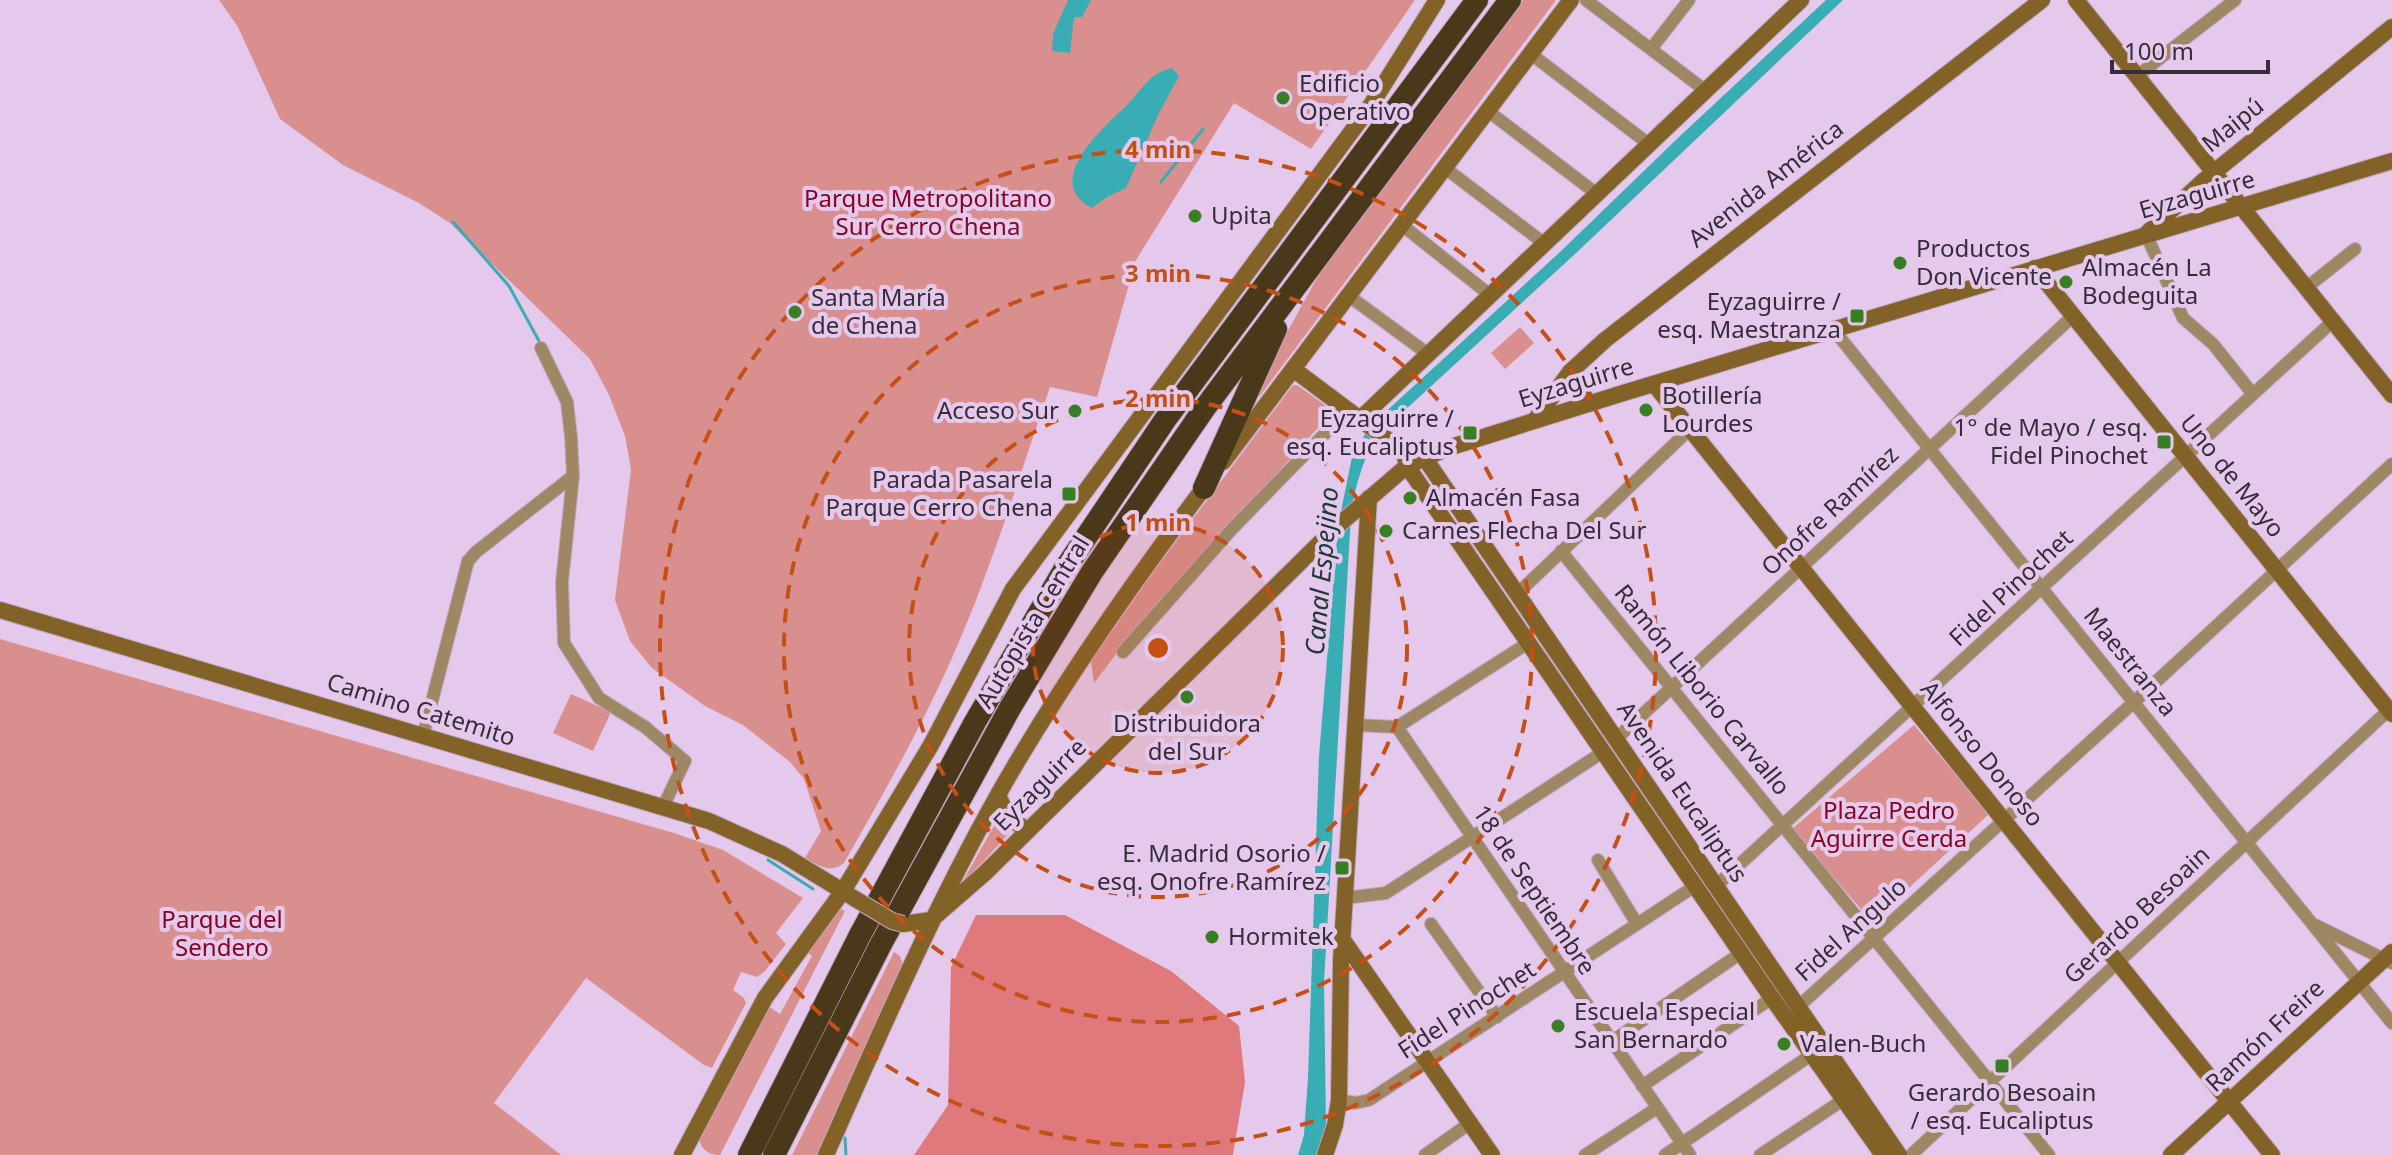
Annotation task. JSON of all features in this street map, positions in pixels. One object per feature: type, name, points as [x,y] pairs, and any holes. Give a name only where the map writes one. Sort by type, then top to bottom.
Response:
[{"type":"highway","name":"Autopista Central","points":[[749,1155],[805,1039],[881,896],[975,722],[1064,570],[1165,420],[1477,0]]},
{"type":"highway","name":"Autopista Central","points":[[774,1155],[875,956],[1059,625],[1165,464],[1510,0]]},
{"type":"highway","points":[[1204,488],[1267,347],[1310,269]]},
{"type":"main road","points":[[682,1155],[765,998],[828,911],[848,894],[1013,589],[1361,118],[1437,0]]},
{"type":"main road","points":[[826,1155],[931,920],[998,795],[1088,649],[1204,488],[1571,0]]},
{"type":"main road","points":[[1358,418],[1801,0]]},
{"type":"main road","name":"Avenida América","points":[[1535,420],[1570,372],[1614,333],[2042,0]]},
{"type":"main road","points":[[2076,0],[2392,395]]},
{"type":"main road","name":"Maipú","points":[[2146,234],[2214,172],[2392,27]]},
{"type":"main road","name":"Eyzaguirre","points":[[1424,457],[1535,420],[2392,161]]},
{"type":"main road","name":"Uno de Mayo","points":[[2035,268],[2391,710]]},
{"type":"main road","points":[[1293,369],[1389,441],[1405,459],[1424,457]]},
{"type":"main road","points":[[1570,372],[1589,404]]},
{"type":"main road","name":"Alfonso Donoso","points":[[1654,384],[2272,1155]]},
{"type":"main road","name":"Avenida Eucaliptus","points":[[1424,457],[1899,1155]]},
{"type":"main road","name":"Eyzaguirre","points":[[931,920],[985,873],[1364,503],[1405,459]]},
{"type":"main road","name":"Avenida Eucaliptus","points":[[1405,459],[1528,643],[1883,1155]]},
{"type":"main road","points":[[1325,1155],[1339,1100],[1343,940],[1364,503]]},
{"type":"main road","name":"Camino Catemito","points":[[0,610],[727,827],[769,847],[898,925]]},
{"type":"main road","points":[[998,795],[1008,817],[1028,831]]},
{"type":"main road","points":[[897,996],[940,930],[985,873]]},
{"type":"main road","points":[[820,877],[828,894],[828,911]]},
{"type":"main road","points":[[912,961],[898,925],[931,920]]},
{"type":"main road","points":[[1343,940],[1492,1155]]},
{"type":"main road","points":[[1342,986],[1355,957]]},
{"type":"main road","name":"Ramón Freire","points":[[2171,1155],[2390,958]]},
{"type":"main road","points":[[692,1133],[700,1155]]},
{"type":"street","points":[[1586,0],[1706,91]]},
{"type":"street","points":[[1651,49],[1689,0]]},
{"type":"street","points":[[2137,76],[2235,0]]},
{"type":"street","points":[[1531,54],[1650,145]]},
{"type":"street","points":[[1488,111],[1597,194]]},
{"type":"street","points":[[1445,168],[1545,244]]},
{"type":"street","points":[[1402,225],[1490,295]]},
{"type":"street","points":[[2146,234],[2183,318],[2213,344],[2252,393]]},
{"type":"street","points":[[2306,288],[2355,249]]},
{"type":"street","points":[[1349,296],[1428,354]]},
{"type":"street","name":"Onofre Ramírez","points":[[1616,739],[2073,316]]},
{"type":"street","name":"Fidel Pinochet","points":[[1717,885],[1914,708],[2333,321]]},
{"type":"street","name":"Maestranza","points":[[1833,329],[2392,1023]]},
{"type":"street","points":[[541,348],[567,402],[573,476],[562,582],[564,643],[599,698],[645,727],[685,761],[663,807]]},
{"type":"street","points":[[1123,652],[1231,530],[1358,418]]},
{"type":"street","points":[[1517,594],[1690,429]]},
{"type":"street","name":"Fidel Angulo","points":[[1799,1006],[2392,464]]},
{"type":"street","points":[[423,736],[468,561],[573,476]]},
{"type":"street","name":"Ramón Liborio Carvallo","points":[[1561,551],[2049,1155]]},
{"type":"street","points":[[1355,725],[1397,727],[1528,643]]},
{"type":"street","name":"Gerardo Besoain","points":[[1911,1155],[2391,710]]},
{"type":"street","name":"18 de Septiembre","points":[[1397,727],[1690,1155]]},
{"type":"street","points":[[1345,898],[1386,893],[1603,752]]},
{"type":"street","points":[[1598,860],[1637,924]]},
{"type":"street","name":"Fidel Pinochet","points":[[1339,1100],[1355,1103],[1369,1100],[1695,886]]},
{"type":"street","points":[[1431,924],[1497,1017]]},
{"type":"street","points":[[2312,924],[2390,958]]},
{"type":"street","points":[[1611,1042],[1741,953]]},
{"type":"street","points":[[1642,1086],[1772,998]]},
{"type":"street","points":[[1665,1155],[1811,1055]]},
{"type":"street","points":[[1760,1155],[1843,1100]]},
{"type":"street","points":[[1585,1155],[1657,1108]]},
{"type":"street","points":[[1425,1155],[1470,1123]]},
{"type":"green space","name":"Parque Metropolitano Sur Cerro Chena","points":[[219,0],[1415,0],[1311,149],[1234,103],[1136,260],[1097,397],[1050,387],[992,557],[940,684],[901,762],[844,863],[829,868],[805,858],[821,831],[804,779],[790,762],[743,725],[705,706],[652,668],[630,641],[615,600],[631,469],[625,436],[609,395],[590,359],[450,223],[419,203],[343,165],[280,119],[238,27]]},
{"type":"green space","points":[[1523,0],[1556,0],[1259,397],[1254,392],[1322,269]]},
{"type":"green space","points":[[1520,327],[1534,343],[1505,369],[1491,353]]},
{"type":"green space","points":[[1293,385],[1333,411],[1123,645],[1094,683],[1091,661]]},
{"type":"green space","name":"Parque del Sendero","points":[[0,639],[674,833],[723,850],[803,898],[776,933],[786,944],[765,971],[757,977],[741,972],[733,990],[746,1003],[712,1068],[586,978],[494,1103],[561,1155],[0,1155]]},
{"type":"green space","points":[[571,694],[611,712],[593,751],[553,733]]},
{"type":"green space","name":"Plaza Pedro Aguirre Cerda","points":[[1914,725],[1989,814],[1872,922],[1792,829]]},
{"type":"green space","points":[[1000,815],[1013,829],[959,888]]},
{"type":"green space","points":[[839,908],[845,911],[720,1155],[710,1153],[702,1146],[697,1133],[765,1004],[780,1014],[812,956],[802,949]]},
{"type":"green space","points":[[894,952],[900,956],[904,968],[822,1155],[792,1155]]},
{"type":"shaded area","points":[[1068,0],[1091,0],[1082,17],[1074,17],[1070,53],[1052,51],[1053,34]]},
{"type":"shaded area","points":[[1826,0],[1843,0],[1575,254],[1379,434],[1368,453],[1357,483],[1351,515],[1324,982],[1326,1127],[1317,1155],[1298,1155],[1304,1135],[1308,1077],[1319,756],[1338,526],[1352,457],[1369,427],[1560,252]]},
{"type":"shaded area","points":[[1172,68],[1179,76],[1126,188],[1092,208],[1078,197],[1073,184],[1074,170],[1081,156],[1146,83]]},
{"type":"shaded area","points":[[976,915],[1065,915],[1171,971],[1239,1026],[1245,1082],[1233,1155],[914,1155],[948,1105],[951,967]]},
{"type":"waterway","points":[[1161,182],[1203,129]]},
{"type":"waterway","name":"Canal Espejino","points":[[453,222],[509,286],[539,341]]},
{"type":"waterway","points":[[768,860],[813,889]]},
{"type":"waterway","name":"Canal Espejino","points":[[845,1138],[846,1155]]},
{"type":"place","name":"Edificio Operativo","points":[[1283,98]]},
{"type":"place","name":"Upita","points":[[1195,216]]},
{"type":"place","name":"Productos Don Vicente","points":[[1900,263]]},
{"type":"place","name":"Almacén La Bodeguita","points":[[2066,282]]},
{"type":"place","name":"Santa María de Chena","points":[[795,312]]},
{"type":"place","name":"Eyzaguirre / esq. Maestranza","points":[[1857,316]]},
{"type":"place","name":"Botillería Lourdes","points":[[1646,410]]},
{"type":"place","name":"Acceso Sur","points":[[1075,411]]},
{"type":"place","name":"Eyzaguirre / esq. Eucaliptus","points":[[1470,433]]},
{"type":"place","name":"1° de Mayo / esq. Fidel Pinochet","points":[[2164,442]]},
{"type":"place","name":"Parada Pasarela Parque Cerro Chena","points":[[1069,494]]},
{"type":"place","name":"Almacén Fasa","points":[[1410,498]]},
{"type":"place","name":"Carnes Flecha Del Sur","points":[[1386,531]]},
{"type":"place","name":"Distribuidora del Sur","points":[[1187,697]]},
{"type":"place","name":"E. Madrid Osorio / esq. Onofre Ramírez","points":[[1342,868]]},
{"type":"place","name":"Hormitek","points":[[1212,937]]},
{"type":"place","name":"Escuela Especial San Bernardo","points":[[1558,1026]]},
{"type":"place","name":"Valen-Buch","points":[[1784,1044]]},
{"type":"place","name":"Gerardo Besoain / esq. Eucaliptus","points":[[2002,1066]]}]
